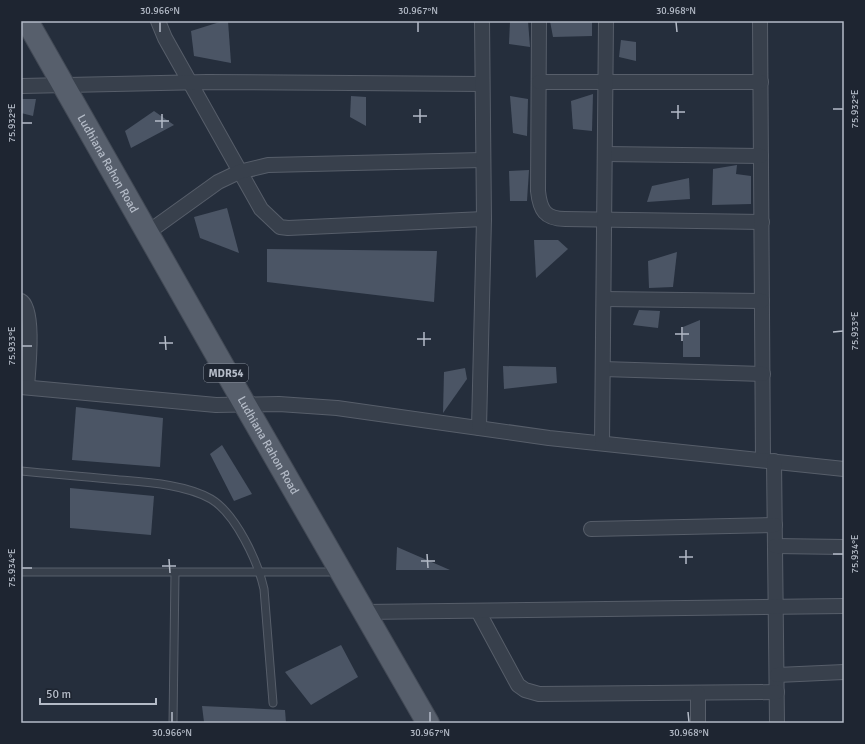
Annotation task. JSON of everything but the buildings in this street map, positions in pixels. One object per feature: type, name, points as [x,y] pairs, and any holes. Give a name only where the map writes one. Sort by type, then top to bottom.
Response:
[{"type":"main road","name":"Ludhiana Rahon Road","points":[[27,21],[244,404],[428,723]]},
{"type":"street","points":[[158,21],[165,38],[239,172],[261,209],[280,227],[288,228],[484,219]]},
{"type":"street","points":[[479,428],[484,219],[481,84],[482,21]]},
{"type":"street","points":[[539,21],[538,191],[543,210],[550,217],[557,219],[762,222]]},
{"type":"street","points":[[602,443],[606,21]]},
{"type":"street","points":[[760,21],[762,374],[768,460],[775,525],[777,723]]},
{"type":"street","points":[[21,86],[189,82],[481,84]]},
{"type":"street","points":[[539,82],[761,82]]},
{"type":"street","points":[[605,154],[761,156]]},
{"type":"street","points":[[147,233],[218,182],[239,172],[268,165],[482,160]]},
{"type":"street","points":[[604,299],[762,301]]},
{"type":"street","points":[[21,301],[27,306],[29,332],[24,387],[216,405],[244,404],[337,408],[479,428],[602,443],[844,468]]},
{"type":"street","points":[[603,369],[762,374]]},
{"type":"street","points":[[591,529],[775,525]]},
{"type":"street","points":[[775,546],[844,547]]},
{"type":"street","points":[[364,612],[844,606]]},
{"type":"street","points":[[478,611],[518,686],[525,690],[539,694],[698,694],[777,692]]},
{"type":"street","points":[[777,675],[844,672]]},
{"type":"street","points":[[698,694],[698,723]]},
{"type":"lane","points":[[21,471],[147,482],[184,489],[211,499],[226,512],[260,572],[264,589],[273,703]]},
{"type":"lane","points":[[21,572],[340,572]]},
{"type":"lane","points":[[173,723],[175,573]]}]
